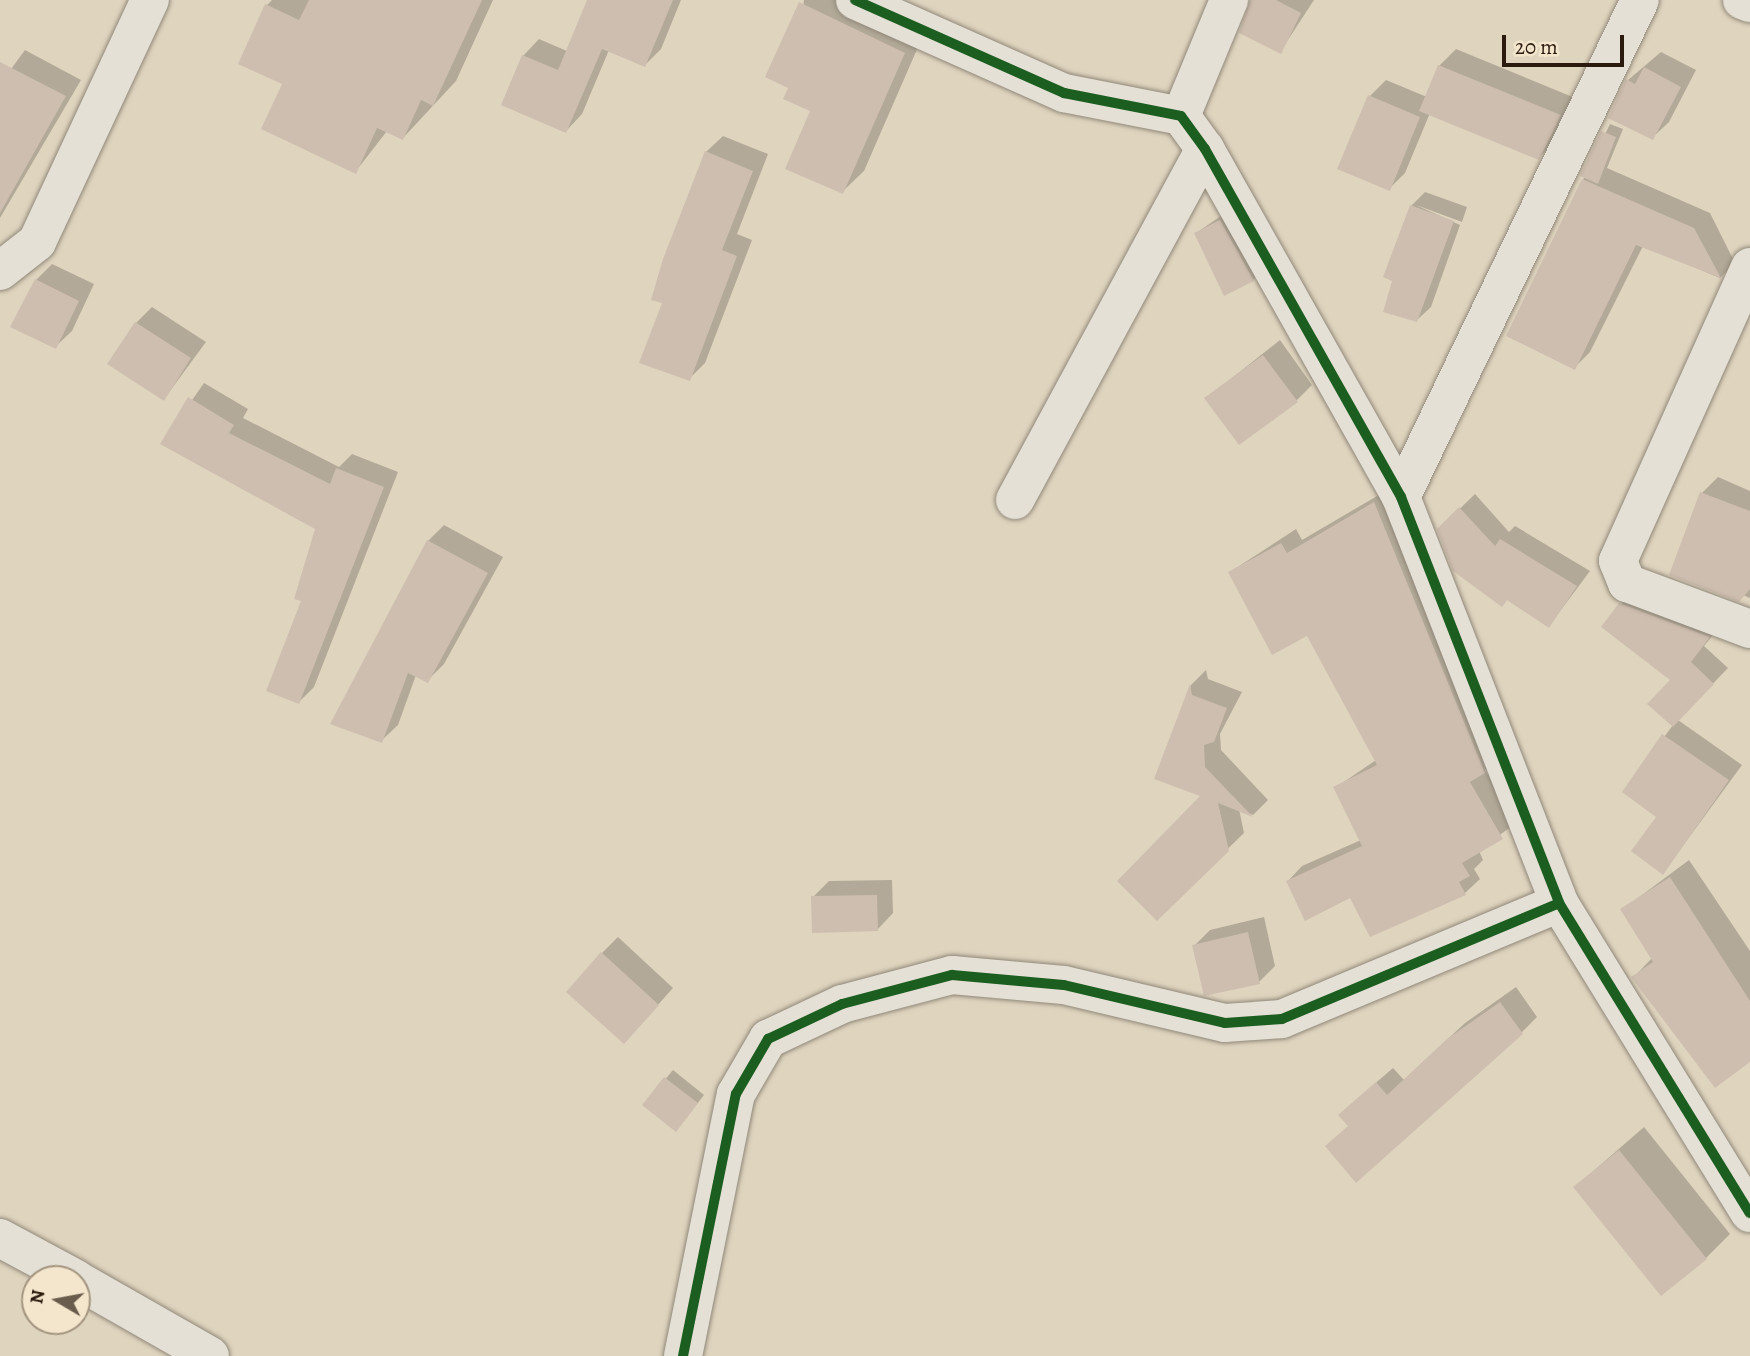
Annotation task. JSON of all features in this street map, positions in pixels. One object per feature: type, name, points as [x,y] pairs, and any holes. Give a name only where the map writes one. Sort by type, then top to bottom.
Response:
[{"type":"street","points":[[0,271],[37,242],[150,0]]},
{"type":"street","points":[[855,0],[1064,93],[1181,116],[1205,149],[1401,497],[1559,903],[1750,1213]]},
{"type":"street","points":[[1181,116],[1229,0]]},
{"type":"street","points":[[1401,497],[1640,0]]},
{"type":"street","points":[[1742,0],[1750,3]]},
{"type":"street","points":[[1015,500],[1205,149]]},
{"type":"street","points":[[1750,267],[1618,561],[1627,583],[1750,629]]},
{"type":"street","points":[[682,1356],[736,1094],[768,1039],[842,1004],[952,975],[1064,985],[1225,1023],[1282,1019],[1559,903]]},
{"type":"street","points":[[0,1238],[50,1265]]},
{"type":"street","points":[[91,1288],[209,1356]]},
{"type":"building","points":[[309,0],[482,0],[433,106],[421,100],[403,140],[377,128],[356,174],[261,129],[282,84],[238,64],[265,4],[299,20]]},
{"type":"building","points":[[587,0],[673,0],[645,67],[602,49],[566,133],[501,105],[522,55],[558,70]]},
{"type":"building","points":[[1250,0],[1276,0],[1301,13],[1281,54],[1239,33]]},
{"type":"building","points":[[799,2],[905,53],[843,194],[785,169],[810,111],[783,99],[788,88],[765,77]]},
{"type":"building","points":[[0,62],[66,96],[0,213]]},
{"type":"building","points":[[1438,65],[1561,115],[1539,160],[1419,111]]},
{"type":"building","points":[[1644,67],[1681,87],[1653,140],[1608,118],[1626,79],[1635,84]]},
{"type":"building","points":[[1368,95],[1420,117],[1390,191],[1337,169]]},
{"type":"building","points":[[1601,131],[1616,137],[1598,184],[1580,176]]},
{"type":"building","points":[[705,151],[753,171],[722,250],[737,256],[690,381],[639,363],[662,303],[651,300],[663,259]]},
{"type":"building","points":[[1582,179],[1694,228],[1721,278],[1636,245],[1575,370],[1506,336]]},
{"type":"building","points":[[1410,205],[1454,221],[1417,322],[1383,312],[1392,281],[1383,277]]},
{"type":"building","points":[[1220,220],[1254,281],[1224,296],[1194,233]]},
{"type":"building","points":[[35,279],[79,301],[56,349],[10,327]]},
{"type":"building","points":[[135,322],[191,358],[164,401],[107,364]]},
{"type":"building","points":[[1263,355],[1298,402],[1239,445],[1204,398]]},
{"type":"building","points":[[188,397],[234,425],[229,433],[330,484],[336,468],[384,487],[299,704],[266,691],[301,601],[294,599],[315,529],[160,444]]},
{"type":"building","points":[[1700,492],[1750,511],[1750,589],[1739,602],[1669,575]]},
{"type":"building","points":[[1374,502],[1485,773],[1470,782],[1503,839],[1462,863],[1470,876],[1459,882],[1466,895],[1370,937],[1350,898],[1305,921],[1286,881],[1362,846],[1333,787],[1377,765],[1307,636],[1272,655],[1228,572],[1281,543],[1287,553]]},
{"type":"building","points":[[1459,507],[1495,546],[1500,539],[1577,586],[1549,628],[1507,600],[1502,607],[1453,571],[1437,529]]},
{"type":"building","points":[[427,540],[488,573],[428,683],[408,673],[382,743],[330,724]]},
{"type":"building","points":[[1619,603],[1710,637],[1691,662],[1714,684],[1673,727],[1647,704],[1670,680],[1601,627]]},
{"type":"building","points":[[1190,684],[1192,695],[1227,708],[1214,742],[1204,745],[1205,767],[1253,817],[1218,803],[1229,851],[1157,921],[1117,881],[1200,796],[1154,779]]},
{"type":"building","points":[[1662,734],[1729,780],[1663,875],[1631,851],[1656,817],[1622,792]]},
{"type":"building","points":[[1670,877],[1750,1001],[1750,1062],[1715,1088],[1631,977],[1653,962],[1620,909]]},
{"type":"building","points":[[877,895],[878,931],[812,933],[811,896]]},
{"type":"building","points":[[1248,932],[1260,984],[1204,996],[1192,945]]},
{"type":"building","points":[[601,952],[659,1005],[624,1044],[566,992]]},
{"type":"building","points":[[1500,1002],[1523,1034],[1356,1183],[1325,1146],[1348,1126],[1338,1115],[1376,1082],[1387,1095],[1447,1039]]},
{"type":"building","points":[[664,1077],[698,1103],[676,1132],[642,1105]]},
{"type":"building","points":[[1619,1150],[1707,1259],[1661,1296],[1573,1187]]},
{"type":"cycle path","points":[[855,0],[1064,93],[1181,116],[1205,149],[1401,497],[1559,903],[1750,1213]]},
{"type":"cycle path","points":[[683,1356],[736,1094],[768,1039],[842,1004],[952,975],[1064,985],[1225,1023],[1282,1019],[1559,903]]}]
